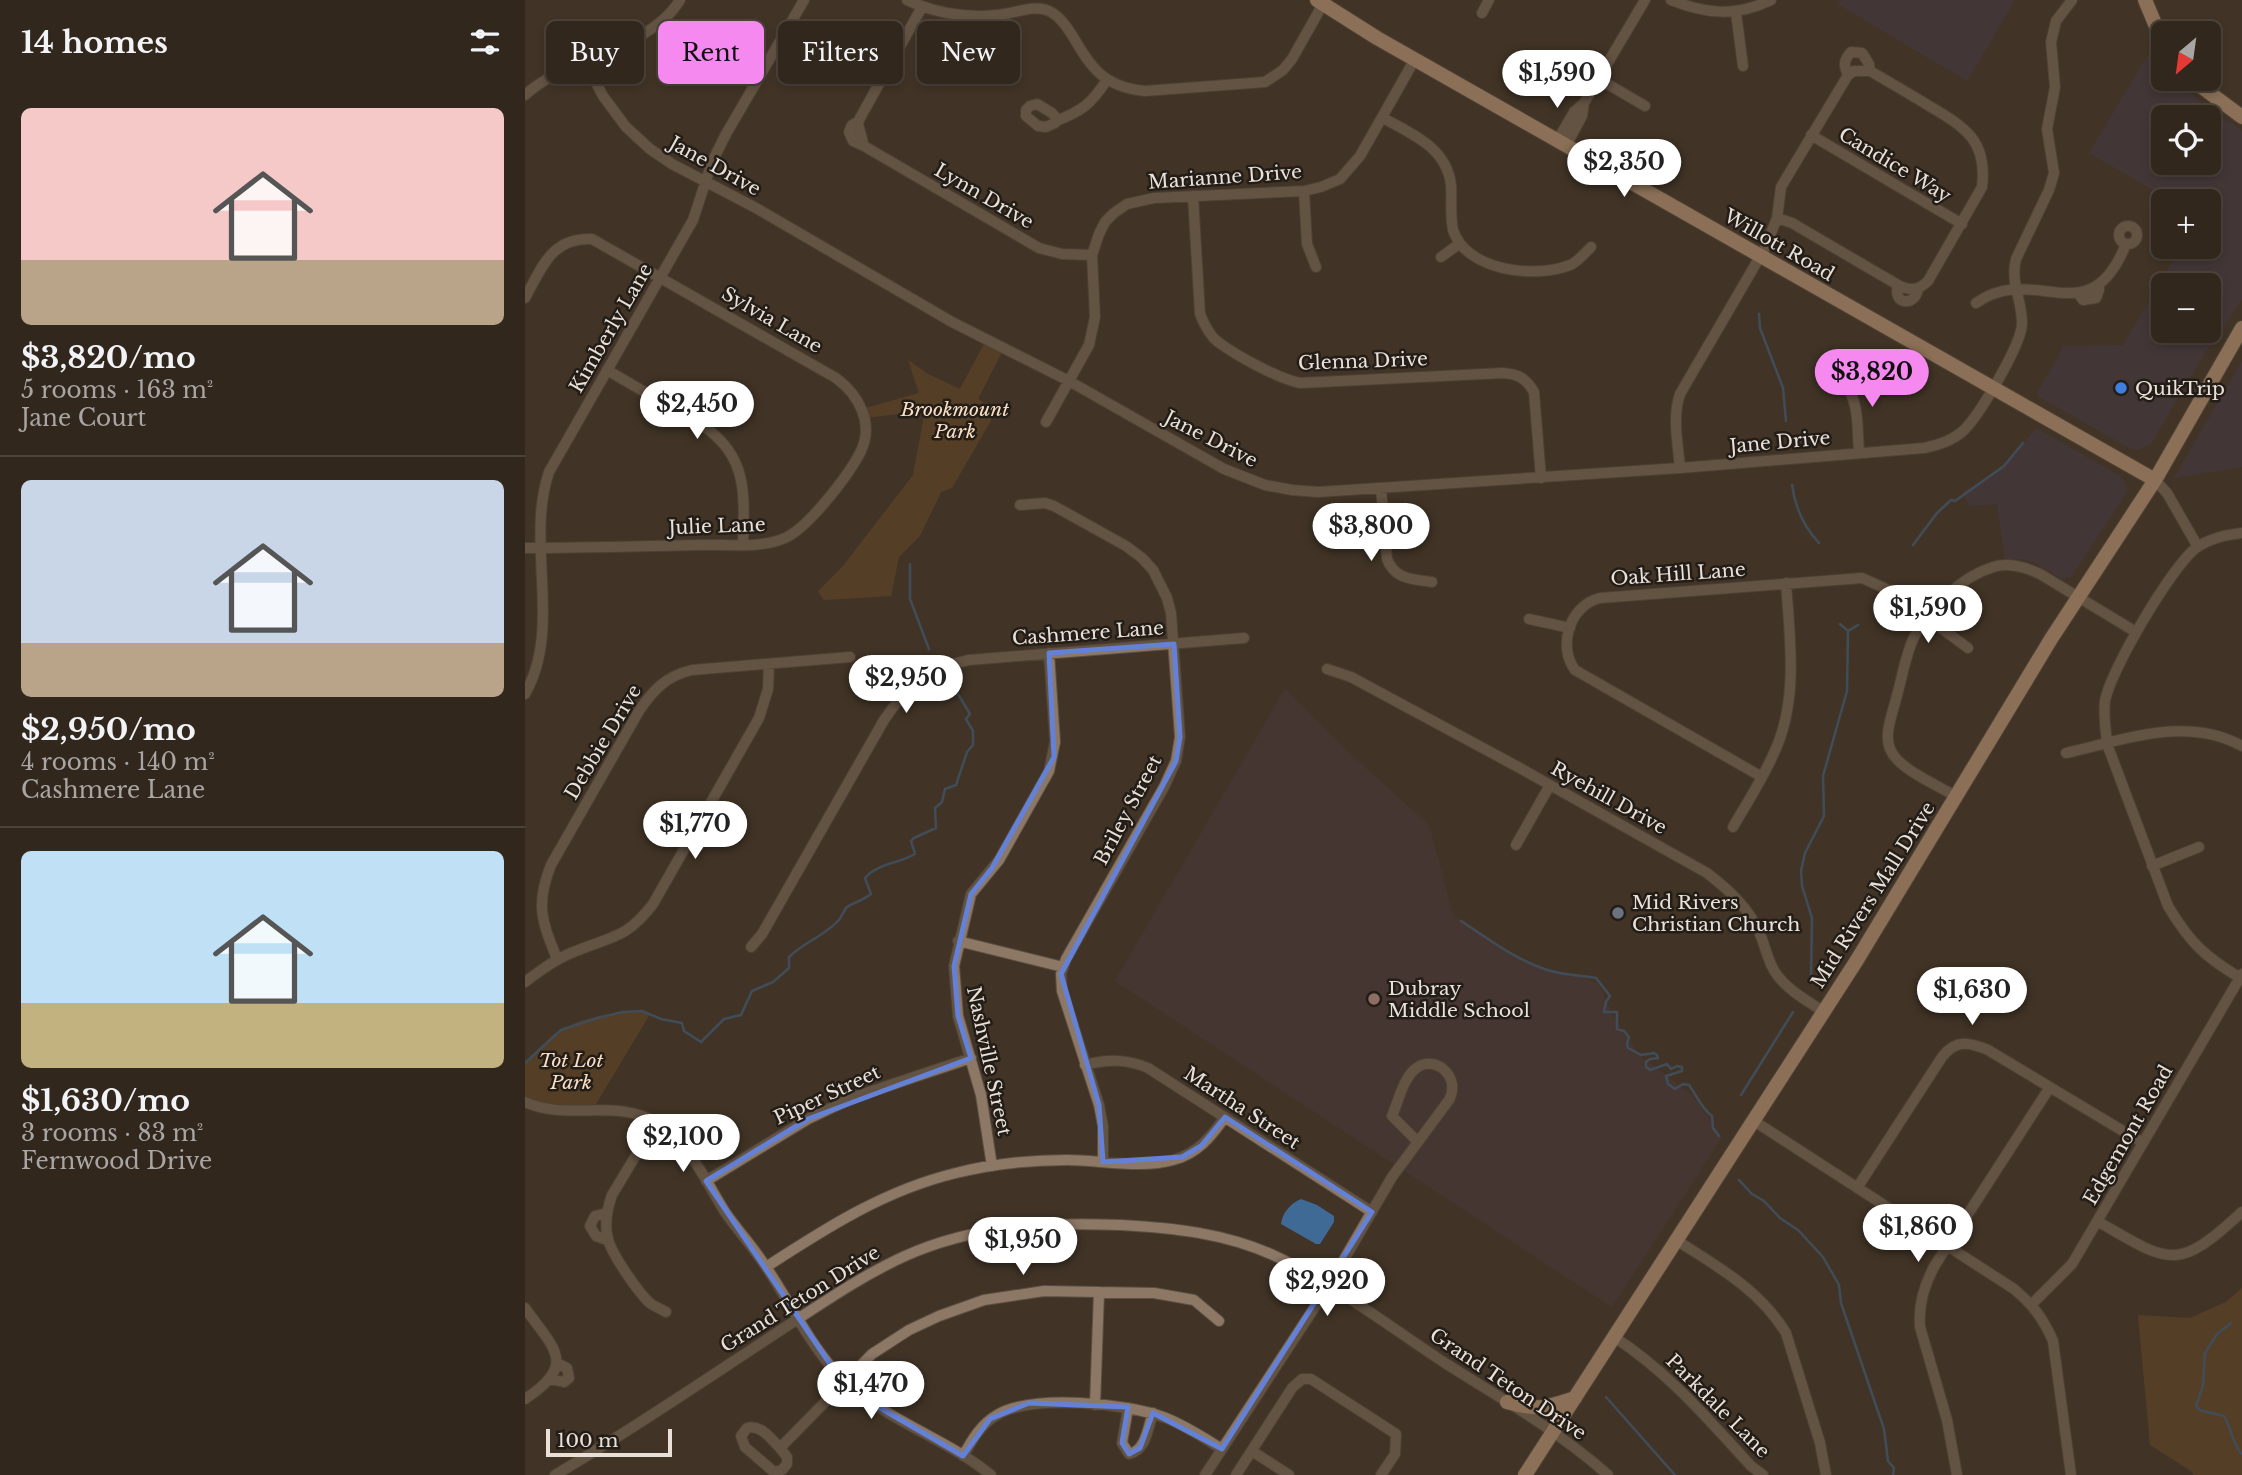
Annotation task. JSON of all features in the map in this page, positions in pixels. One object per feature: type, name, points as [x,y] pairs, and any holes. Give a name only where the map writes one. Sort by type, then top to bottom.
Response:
[{"type":"main road","points":[[2145,0],[2154,21]]},
{"type":"main road","name":"Willott Road","points":[[1326,3],[1415,59],[2155,480]]},
{"type":"main road","points":[[2207,91],[2242,117]]},
{"type":"main road","name":"Mid Rivers Mall Drive","points":[[1525,1475],[1824,1012],[2078,597],[2155,480],[2242,328]]},
{"type":"main road","points":[[1507,1402],[1532,1409],[1575,1398]]},
{"type":"street","points":[[644,32],[661,24],[680,0]]},
{"type":"street","name":"Kimberly Lane","points":[[525,694],[529,679],[541,656],[539,517],[543,487],[557,456],[693,220],[712,162],[726,134],[804,0]]},
{"type":"street","points":[[907,0],[922,7],[969,15],[998,15],[1037,8],[1048,10],[1066,25],[1088,61],[1107,80],[1124,88],[1145,91],[1265,82],[1283,70],[1293,59],[1326,3]]},
{"type":"street","points":[[1482,13],[1489,0]]},
{"type":"street","points":[[1562,143],[1574,112],[1584,103],[1645,0]]},
{"type":"street","points":[[1671,0],[1711,13],[1736,12],[1771,0]]},
{"type":"street","name":"Jane Drive","points":[[597,84],[626,127],[660,157],[756,208],[952,322],[1069,381],[1243,478],[1292,490],[1318,492],[1680,468],[1924,448],[1946,442],[1962,432],[1971,422],[2017,346],[2021,313],[2013,270],[2015,259],[2049,190],[2054,173],[2047,129],[2055,87],[2051,43],[2056,21],[2072,0]]},
{"type":"street","name":"Lynn Drive","points":[[922,7],[859,121],[864,146],[1039,248],[1062,254],[1092,255]]},
{"type":"street","points":[[1736,12],[1744,66]]},
{"type":"street","points":[[1848,75],[1844,65],[1845,58],[1851,52],[1862,53],[1867,58],[1870,71]]},
{"type":"street","name":"Marianne Drive","points":[[1046,422],[1089,345],[1095,306],[1092,255],[1105,222],[1127,204],[1154,198],[1304,191],[1332,183],[1350,170],[1415,59]]},
{"type":"street","points":[[1582,69],[1645,106]]},
{"type":"street","points":[[1680,468],[1676,405],[1680,394],[1759,256],[1777,218],[1781,187],[1848,75],[1854,71],[1870,71],[1964,127],[1979,147],[1984,173],[1982,187],[1928,281],[1918,289],[1898,285],[1792,223],[1777,218]]},
{"type":"street","points":[[525,95],[546,79]]},
{"type":"street","points":[[1056,121],[1080,112],[1095,99],[1107,80]]},
{"type":"street","points":[[1383,117],[1425,142],[1445,164],[1451,187],[1453,230],[1466,251],[1493,265],[1541,272],[1574,264],[1591,247]]},
{"type":"street","name":"Candice Way","points":[[1811,135],[1962,224]]},
{"type":"street","points":[[1304,191],[1307,244],[1316,267]]},
{"type":"street","name":"Glenna Drive","points":[[1193,196],[1200,314],[1218,342],[1281,378],[1300,383],[1516,374],[1528,381],[1534,392],[1541,478]]},
{"type":"street","name":"Sylvia Lane","points":[[525,298],[556,248],[579,238],[592,239],[835,378],[851,390],[859,402]]},
{"type":"street","points":[[1441,257],[1459,243]]},
{"type":"street","points":[[1976,303],[1986,296],[2015,290],[2030,288],[2078,293],[2099,285],[2116,266],[2126,244]]},
{"type":"street","points":[[607,370],[706,428],[732,453],[743,484],[743,545]]},
{"type":"street","points":[[1843,381],[1852,391],[1856,407],[1859,453]]},
{"type":"street","name":"Julie Lane","points":[[525,548],[743,545],[783,539],[807,523],[862,449],[865,423],[859,402]]},
{"type":"street","name":"Willott Road","points":[[2155,480],[2167,493],[2197,547]]},
{"type":"street","points":[[1381,488],[1387,559],[1391,569],[1407,578],[1432,582]]},
{"type":"street","name":"Briley Street","points":[[1020,505],[1045,503],[1054,506],[1126,546],[1142,558],[1153,570],[1167,598],[1174,644],[1180,737],[1176,761],[1062,967]]},
{"type":"street","points":[[2241,977],[2201,952],[2168,906],[2107,744],[2104,710],[2108,687],[2136,632],[2178,567],[2197,547],[2223,535],[2242,533]]},
{"type":"street","points":[[1957,797],[1894,758],[1887,741],[1911,645],[1926,617],[1951,591],[1993,567],[2010,565],[2026,568],[2136,632]]},
{"type":"street","name":"Oak Hill Lane","points":[[1570,628],[1579,608],[1600,598],[1862,578],[1891,591],[1968,648]]},
{"type":"street","points":[[1733,827],[1774,754],[1790,694],[1791,646],[1786,583]]},
{"type":"street","points":[[1529,620],[1570,628],[1567,657],[1575,670],[1762,777]]},
{"type":"street","name":"Cashmere Lane","points":[[751,947],[762,934],[896,701],[927,674],[950,664],[969,660],[1244,638]]},
{"type":"street","name":"Nashville Street","points":[[992,1166],[981,1095],[955,1001],[954,965],[971,894],[999,860],[1049,771],[1054,757],[1049,653]]},
{"type":"street","name":"Debbie Drive","points":[[557,959],[541,914],[544,883],[551,865],[645,702],[665,680],[692,670],[850,657]]},
{"type":"street","points":[[525,982],[557,959],[629,930],[653,904],[759,718],[768,688],[769,664]]},
{"type":"street","name":"Ryehill Drive","points":[[1327,669],[1350,677],[1707,873],[1732,893],[1754,921],[1775,972],[1795,992],[1824,1012]]},
{"type":"street","points":[[2066,753],[2178,730],[2217,735],[2242,746]]},
{"type":"street","points":[[1516,845],[1550,785]]},
{"type":"street","points":[[2152,866],[2199,848]]},
{"type":"street","points":[[958,941],[1062,967],[1062,991],[1099,1105],[1103,1126],[1103,1162]]},
{"type":"street","name":"Edgemont Road","points":[[2032,1304],[2072,1264],[2241,977]]},
{"type":"street","points":[[1857,1188],[1942,1057],[1955,1045],[1967,1042],[1988,1050],[2143,1143]]},
{"type":"street","name":"Piper Street","points":[[706,1181],[766,1143],[854,1097],[971,1058]]},
{"type":"street","name":"Martha Street","points":[[1085,1065],[1101,1060],[1132,1061],[1149,1068],[1372,1212]]},
{"type":"street","points":[[1205,1475],[1328,1287],[1381,1195],[1451,1095],[1452,1082],[1444,1069],[1427,1064],[1412,1072],[1392,1116],[1417,1141]]},
{"type":"street","points":[[1958,1475],[1947,1420],[1920,1327],[1919,1313],[1927,1279],[2050,1087]]},
{"type":"street","points":[[525,1102],[555,1109],[620,1110],[639,1114],[656,1122],[680,1141],[727,1215],[766,1267],[820,1354],[845,1382],[868,1401],[963,1455],[991,1475]]},
{"type":"street","points":[[766,1267],[829,1226],[895,1192],[956,1173],[992,1166],[1066,1160],[1159,1163],[1182,1157],[1201,1146],[1212,1136],[1224,1117]]},
{"type":"street","points":[[1754,1121],[2014,1289],[2032,1304],[2045,1321],[2053,1341],[2071,1475]]},
{"type":"street","points":[[656,1122],[612,1195],[607,1213],[607,1240],[649,1301],[666,1312]]},
{"type":"street","points":[[2097,1221],[2146,1249],[2171,1256],[2182,1255],[2209,1242],[2242,1212]]},
{"type":"street","points":[[607,1213],[595,1216],[590,1226],[596,1236],[607,1240]]},
{"type":"street","name":"Grand Teton Drive","points":[[555,1475],[875,1271],[935,1244],[992,1230],[1046,1224],[1171,1228],[1243,1243],[1273,1256],[1328,1287],[1553,1432],[1608,1475]]},
{"type":"street","points":[[1676,1240],[1725,1271],[1757,1296],[1777,1318],[1790,1345],[1820,1443],[1823,1475]]},
{"type":"street","points":[[1095,1405],[1099,1292]]},
{"type":"street","points":[[780,1448],[865,1361],[885,1345],[919,1325],[984,1300],[1026,1293],[1154,1293],[1187,1298],[1200,1304],[1219,1321]]},
{"type":"street","points":[[525,1308],[552,1347],[557,1363],[551,1379],[525,1399]]},
{"type":"street","name":"Parkdale Lane","points":[[1613,1337],[1670,1380],[1751,1466],[1763,1475]]},
{"type":"street","points":[[1236,1475],[1292,1388],[1302,1379],[1311,1379],[1396,1434],[1395,1454],[1381,1475]]},
{"type":"street","points":[[1256,1398],[1276,1412]]},
{"type":"street","points":[[963,1455],[974,1436],[990,1419],[1029,1403],[1095,1405],[1153,1413],[1184,1426],[1222,1449]]},
{"type":"street","points":[[1128,1408],[1122,1443],[1129,1454],[1136,1453],[1140,1448],[1153,1413]]},
{"type":"street","points":[[753,1426],[780,1448],[787,1457],[787,1464],[782,1470],[774,1472],[745,1447],[741,1436],[747,1428],[753,1426]]},
{"type":"street","points":[[1252,1451],[1289,1475]]},
{"type":"highlighted area","points":[[1174,644],[1180,737],[1176,761],[1061,974],[1099,1105],[1103,1162],[1182,1157],[1201,1146],[1225,1117],[1372,1212],[1222,1449],[1153,1413],[1140,1448],[1129,1454],[1122,1443],[1128,1407],[1029,1403],[990,1419],[963,1456],[868,1401],[834,1370],[706,1181],[808,1119],[971,1058],[958,1016],[954,966],[971,894],[992,868],[1054,757],[1049,653]]},
{"type":"shaded area","points":[[1840,0],[2015,0],[1967,81],[1838,4]]},
{"type":"shaded area","points":[[2151,50],[2151,91],[2187,91],[2205,105],[2151,105],[2151,175],[2221,175],[2221,116],[2242,131],[2242,300],[2221,330],[2221,273],[2166,273],[2174,259],[2221,259],[2221,189],[2151,189],[2089,153]]},
{"type":"shaded area","points":[[2151,298],[2151,343],[2212,343],[2150,445],[2138,450],[2131,449],[2036,395],[2064,346],[2123,345]]},
{"type":"shaded area","points":[[2242,361],[2242,467],[2174,478],[2221,397]]},
{"type":"shaded area","points":[[2036,428],[2120,476],[2126,483],[2127,492],[2071,577],[2061,578],[2033,562],[2022,559],[2005,560],[1997,504],[1969,506],[1963,492],[1991,476],[2015,455]]},
{"type":"shaded area","name":"Dubray Middle School","points":[[1285,689],[1348,752],[1429,825],[1453,915],[1498,947],[1549,972],[1578,976],[1598,983],[1612,1014],[1639,1055],[1692,1095],[1722,1137],[1612,1307],[1115,981]]},
{"type":"green space","name":"Brookmount Park","points":[[986,340],[1004,348],[978,399],[997,410],[952,488],[941,492],[920,536],[899,557],[891,596],[824,600],[818,591],[843,566],[913,475],[925,411],[864,418],[862,409],[919,393],[908,360],[928,374],[960,389]]},
{"type":"green space","name":"Tot Lot Park","points":[[642,1011],[650,1014],[593,1109],[525,1102],[525,1063],[552,1036],[562,1029],[591,1018]]},
{"type":"green space","points":[[2242,1288],[2242,1475],[2194,1475],[2150,1445],[2138,1315],[2190,1318],[2226,1302]]},
{"type":"water","points":[[1301,1199],[1334,1216],[1334,1222],[1320,1244],[1281,1224],[1288,1209]]},
{"type":"waterway","points":[[1759,314],[1760,328],[1783,388],[1786,421]]},
{"type":"waterway","points":[[1913,545],[1937,513],[1951,500],[1955,501],[2004,466],[2023,443]]},
{"type":"waterway","points":[[1792,485],[1801,516],[1819,543]]},
{"type":"waterway","points":[[910,564],[910,599],[929,649]]},
{"type":"waterway","points":[[1811,981],[1812,918],[1802,886],[1801,871],[1805,853],[1824,816],[1823,776],[1847,691],[1848,631],[1840,624]]},
{"type":"waterway","points":[[1848,631],[1858,625]]},
{"type":"waterway","points":[[525,1063],[561,1030],[623,1012],[642,1011],[661,1019],[682,1023],[684,1031],[701,1042],[724,1019],[741,1015],[752,991],[773,982],[789,968],[789,957],[832,926],[847,907],[871,894],[865,878],[870,873],[915,854],[911,841],[936,828],[935,808],[942,802],[945,789],[956,785],[967,752],[973,745],[973,731],[966,719],[970,714],[955,689]]},
{"type":"waterway","points":[[1461,921],[1502,948],[1535,965],[1553,972],[1596,978],[1610,996],[1604,1012],[1617,1012],[1617,1029],[1624,1031],[1629,1037],[1628,1048],[1641,1055],[1657,1055],[1658,1058],[1646,1062],[1646,1067],[1650,1070],[1667,1064],[1671,1069],[1682,1067],[1682,1071],[1666,1076],[1668,1084],[1675,1089],[1683,1084],[1689,1085],[1712,1116],[1713,1128],[1719,1136]]},
{"type":"waterway","points":[[1741,1095],[1793,1012]]},
{"type":"waterway","points":[[1739,1180],[1780,1218],[1798,1230],[1823,1257],[1839,1285],[1841,1303],[1884,1429],[1888,1461],[1894,1468],[1893,1475]]},
{"type":"waterway","points":[[2231,1323],[2217,1334],[2205,1353],[2203,1386],[2196,1406],[2199,1410],[2224,1416],[2242,1454]]},
{"type":"waterway","points":[[1606,1397],[1675,1475]]},
{"type":"place","name":"QuikTrip","points":[[2121,388]]},
{"type":"place","name":"Mid Rivers Christian Church","points":[[1618,913]]},
{"type":"place","name":"Dubray Middle School","points":[[1374,999]]}]
